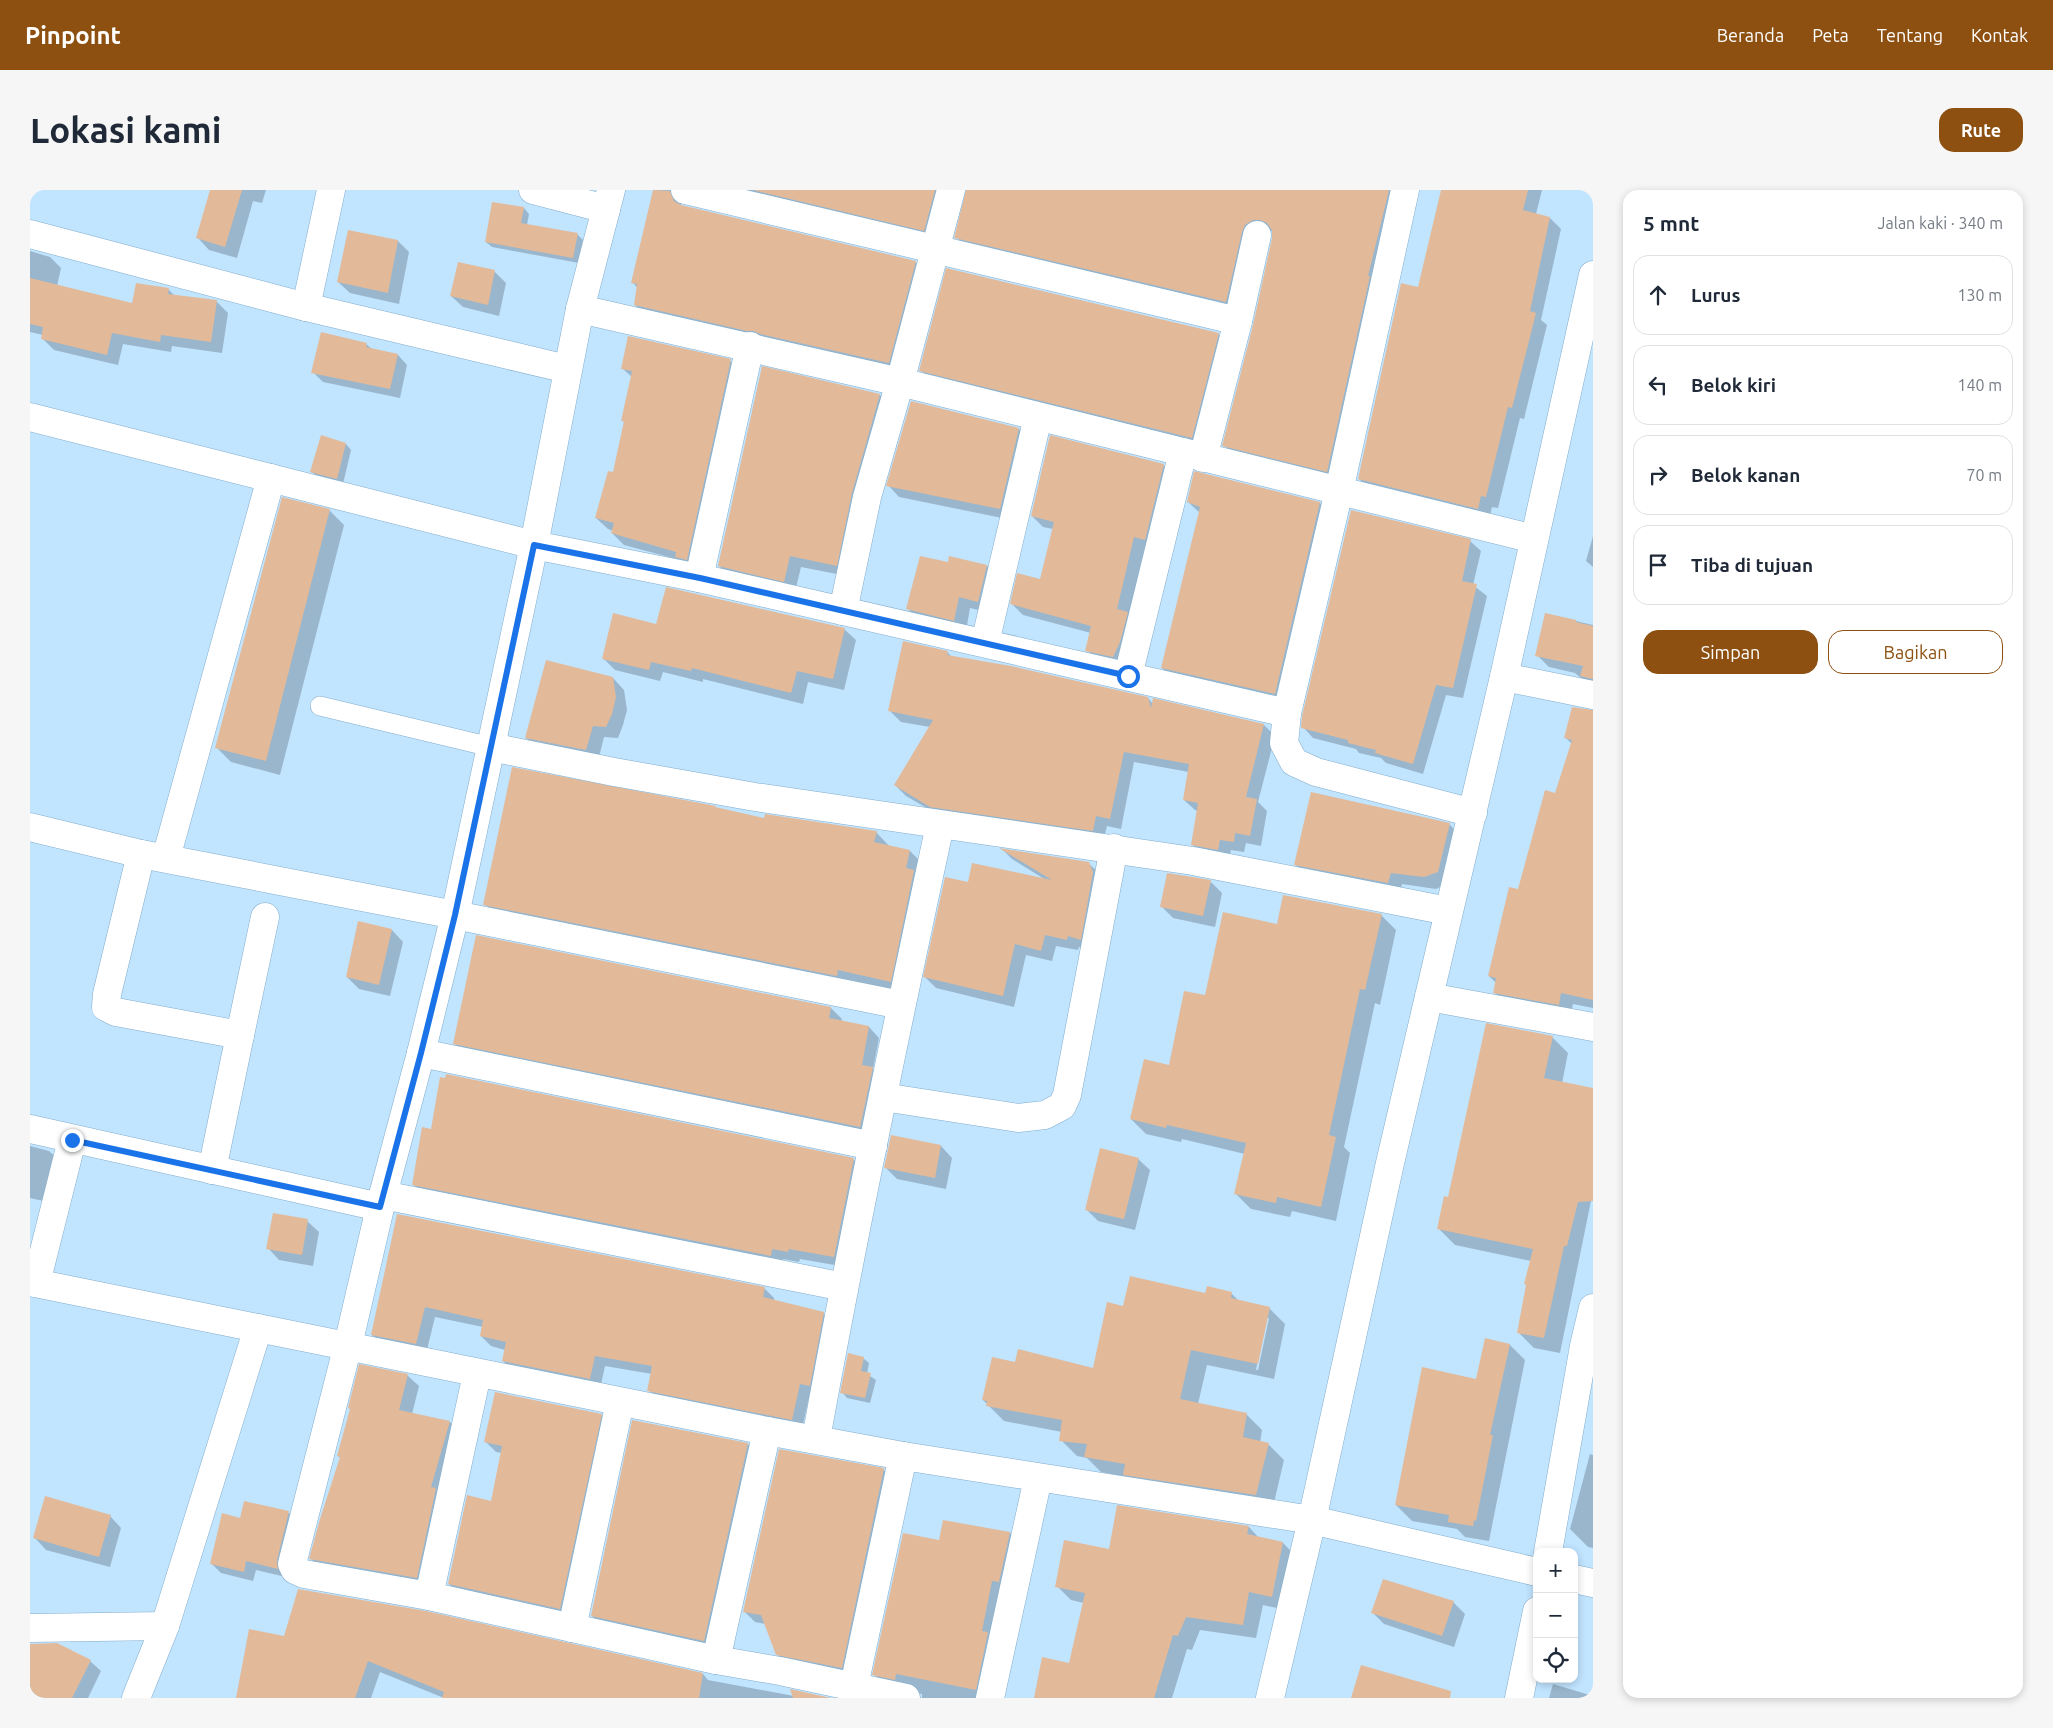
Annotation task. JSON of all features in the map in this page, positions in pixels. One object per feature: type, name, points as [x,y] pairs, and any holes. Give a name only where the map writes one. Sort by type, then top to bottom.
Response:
[{"type":"street","points":[[306,307],[331,190]]},
{"type":"street","points":[[533,190],[608,199],[567,369],[534,545],[455,915],[421,1053],[381,1201],[348,1345],[292,1564],[295,1570],[304,1574],[429,1596],[716,1660],[854,1686],[906,1698]]},
{"type":"street","points":[[685,190],[1238,321]]},
{"type":"street","points":[[843,611],[867,497],[951,190]]},
{"type":"street","points":[[1405,190],[1339,491],[1287,713],[1284,743],[1294,762],[1316,772],[1473,813]]},
{"type":"street","points":[[30,234],[306,307],[567,369]]},
{"type":"street","points":[[1128,676],[1193,455],[1238,321],[1257,235]]},
{"type":"street","points":[[1270,1698],[1312,1520],[1428,997],[1504,677],[1593,276]]},
{"type":"street","points":[[580,309],[750,346],[900,382],[1534,539]]},
{"type":"street","points":[[700,578],[750,346]]},
{"type":"street","points":[[30,417],[534,545],[700,578],[1287,713]]},
{"type":"street","points":[[985,643],[1038,417]]},
{"type":"street","points":[[240,1034],[116,1012],[106,1007],[107,994],[154,856],[271,478]]},
{"type":"street","points":[[1504,677],[1593,695]]},
{"type":"street","points":[[491,747],[726,792],[940,825],[1114,848],[1260,873],[1448,911]]},
{"type":"street","points":[[816,1439],[844,1287],[901,1005],[940,825]]},
{"type":"street","points":[[30,827],[154,856],[901,1005]]},
{"type":"street","points":[[883,1097],[1018,1118],[1045,1115],[1062,1106],[1067,1095],[1114,848]]},
{"type":"street","points":[[212,1170],[265,917]]},
{"type":"street","points":[[1428,997],[1593,1027]]},
{"type":"street","points":[[421,1053],[873,1146]]},
{"type":"street","points":[[30,1129],[72,1140],[212,1170],[844,1287]]},
{"type":"street","points":[[72,1140],[33,1283],[348,1345],[477,1374],[768,1431],[903,1456],[1312,1520],[1533,1571]]},
{"type":"street","points":[[1549,1548],[1584,1346],[1593,1308]]},
{"type":"street","points":[[136,1698],[165,1626],[258,1328]]},
{"type":"street","points":[[429,1596],[477,1374]]},
{"type":"street","points":[[572,1628],[620,1402]]},
{"type":"street","points":[[716,1660],[768,1431]]},
{"type":"street","points":[[854,1686],[903,1456]]},
{"type":"street","points":[[990,1698],[1038,1478]]},
{"type":"street","points":[[1578,1580],[1593,1583]]},
{"type":"street","points":[[30,1628],[165,1626]]},
{"type":"street","points":[[1519,1698],[1533,1630]]},
{"type":"lane","points":[[320,706],[491,747]]},
{"type":"building","points":[[210,190],[242,190],[225,247],[196,238]]},
{"type":"building","points":[[653,190],[670,191],[674,201],[681,205],[916,261],[889,363],[634,305],[637,284],[631,283]]},
{"type":"building","points":[[753,190],[935,190],[924,231]]},
{"type":"building","points":[[966,190],[1389,190],[1368,276],[1370,276],[1327,472],[1222,446],[1253,325],[1272,238],[1272,230],[1267,223],[1253,220],[1245,225],[1226,302],[954,238]]},
{"type":"building","points":[[1441,190],[1528,190],[1523,210],[1550,217],[1530,311],[1536,313],[1512,408],[1508,407],[1486,497],[1481,496],[1478,509],[1358,479],[1401,283],[1418,287]]},
{"type":"building","points":[[492,202],[524,207],[521,223],[578,233],[573,258],[485,242]]},
{"type":"building","points":[[348,230],[398,240],[388,293],[337,282]]},
{"type":"building","points":[[458,262],[495,270],[488,305],[450,296]]},
{"type":"building","points":[[946,268],[1219,333],[1192,438],[919,371]]},
{"type":"building","points":[[30,278],[132,303],[136,283],[169,288],[168,294],[217,300],[211,342],[161,335],[160,342],[112,333],[107,355],[41,339],[43,327],[30,324]]},
{"type":"building","points":[[321,332],[367,343],[366,347],[398,354],[390,389],[311,373]]},
{"type":"building","points":[[628,336],[731,359],[687,560],[675,557],[676,552],[611,533],[614,523],[595,518],[608,471],[613,472],[624,421],[621,421],[632,371],[621,369]]},
{"type":"building","points":[[762,366],[880,394],[852,493],[837,566],[790,556],[784,582],[718,566]]},
{"type":"building","points":[[911,401],[1019,428],[1000,509],[886,486]]},
{"type":"building","points":[[321,435],[346,443],[337,479],[310,472]]},
{"type":"building","points":[[1050,435],[1164,464],[1145,540],[1134,537],[1117,609],[1128,612],[1120,642],[1113,657],[1085,651],[1091,626],[1010,604],[1017,573],[1040,579],[1054,522],[1031,516]]},
{"type":"building","points":[[1194,471],[1320,502],[1275,694],[1161,668],[1200,507],[1187,502]]},
{"type":"building","points":[[282,497],[330,509],[266,761],[215,748]]},
{"type":"building","points":[[1351,510],[1471,539],[1462,581],[1477,584],[1453,688],[1436,685],[1413,764],[1375,753],[1376,750],[1348,743],[1348,740],[1301,728],[1302,716]]},
{"type":"building","points":[[920,556],[948,562],[949,556],[987,565],[978,602],[959,597],[954,621],[906,609]]},
{"type":"building","points":[[666,587],[845,628],[833,679],[797,671],[791,693],[692,668],[691,671],[651,662],[649,670],[602,659],[613,613],[656,624]]},
{"type":"building","points":[[1545,613],[1593,626],[1593,679],[1580,676],[1583,666],[1535,656]]},
{"type":"building","points":[[903,641],[948,651],[947,655],[1011,666],[1148,697],[1151,708],[1153,698],[1264,724],[1246,797],[1257,799],[1250,836],[1235,833],[1234,842],[1220,840],[1218,850],[1191,845],[1198,803],[1183,800],[1189,764],[1124,752],[1110,819],[1096,816],[1093,831],[930,807],[894,785],[933,720],[888,711]]},
{"type":"building","points":[[546,660],[613,677],[616,697],[612,714],[606,727],[593,726],[586,750],[525,738]]},
{"type":"building","points":[[1572,707],[1593,710],[1593,1000],[1561,993],[1559,1005],[1493,993],[1496,978],[1488,976],[1509,887],[1518,889],[1545,790],[1555,793],[1572,740],[1564,738]]},
{"type":"building","points":[[512,767],[716,806],[764,818],[765,814],[877,831],[874,842],[910,850],[906,868],[914,870],[891,982],[838,970],[837,976],[483,905]]},
{"type":"building","points":[[1311,792],[1450,823],[1438,872],[1424,877],[1391,873],[1388,883],[1294,865]]},
{"type":"building","points":[[999,848],[1089,862],[1093,872],[1081,940],[1068,936],[1067,940],[1045,935],[1041,951],[1015,944],[1003,996],[923,977],[945,877],[968,882],[972,863],[1052,880]]},
{"type":"building","points":[[1167,873],[1211,880],[1203,916],[1160,907]]},
{"type":"building","points":[[1283,895],[1382,914],[1365,990],[1360,989],[1329,1135],[1336,1137],[1321,1207],[1277,1197],[1276,1203],[1234,1194],[1246,1143],[1167,1125],[1166,1128],[1130,1119],[1144,1059],[1169,1065],[1184,991],[1205,995],[1223,912],[1277,924]]},
{"type":"building","points":[[358,921],[392,929],[379,985],[346,977]]},
{"type":"building","points":[[476,935],[831,1007],[829,1018],[869,1026],[862,1065],[873,1067],[860,1127],[453,1044]]},
{"type":"building","points":[[1486,1023],[1553,1036],[1544,1078],[1593,1088],[1593,1201],[1578,1202],[1567,1246],[1564,1246],[1544,1338],[1517,1333],[1526,1285],[1524,1284],[1533,1249],[1437,1229],[1444,1196],[1448,1197]]},
{"type":"building","points":[[446,1074],[854,1158],[834,1257],[789,1249],[788,1252],[772,1249],[771,1256],[412,1185],[422,1127],[431,1129],[440,1077],[445,1078]]},
{"type":"building","points":[[891,1135],[941,1145],[935,1178],[884,1168]]},
{"type":"building","points":[[1100,1148],[1139,1158],[1124,1219],[1085,1210]]},
{"type":"building","points":[[273,1213],[308,1219],[302,1255],[266,1249]]},
{"type":"building","points":[[397,1214],[765,1287],[763,1297],[824,1312],[810,1386],[800,1384],[792,1420],[647,1391],[652,1366],[595,1356],[590,1379],[502,1361],[506,1342],[480,1336],[483,1320],[425,1307],[416,1344],[371,1335]]},
{"type":"building","points":[[1130,1276],[1205,1293],[1207,1286],[1232,1292],[1231,1298],[1270,1307],[1258,1364],[1191,1350],[1180,1399],[1247,1413],[1243,1437],[1269,1443],[1256,1495],[1123,1475],[1125,1464],[1084,1457],[1087,1444],[1059,1441],[1062,1420],[986,1406],[987,1401],[982,1400],[992,1357],[1015,1362],[1018,1349],[1093,1368],[1107,1302],[1123,1306]]},
{"type":"building","points":[[1485,1338],[1510,1344],[1490,1435],[1493,1435],[1476,1521],[1474,1520],[1473,1526],[1448,1522],[1449,1515],[1395,1505],[1422,1367],[1476,1379]]},
{"type":"building","points":[[848,1353],[864,1357],[861,1371],[871,1373],[865,1398],[840,1393]]},
{"type":"building","points":[[359,1364],[408,1374],[399,1410],[450,1421],[431,1487],[436,1488],[417,1578],[309,1559],[340,1457],[337,1456],[350,1409],[348,1408]]},
{"type":"building","points":[[495,1392],[602,1414],[560,1609],[448,1584],[467,1495],[491,1501],[502,1446],[484,1442]]},
{"type":"building","points":[[632,1420],[748,1443],[704,1641],[591,1616]]},
{"type":"building","points":[[779,1449],[884,1468],[842,1668],[776,1655],[761,1615],[743,1612]]},
{"type":"building","points":[[45,1496],[111,1515],[99,1557],[33,1538]]},
{"type":"building","points":[[244,1501],[289,1511],[277,1560],[278,1569],[246,1561],[244,1572],[210,1564],[222,1513],[240,1518]]},
{"type":"building","points":[[1117,1505],[1249,1526],[1247,1534],[1283,1542],[1272,1597],[1249,1592],[1243,1625],[1186,1617],[1178,1636],[1173,1635],[1154,1698],[1034,1698],[1042,1657],[1069,1663],[1085,1593],[1055,1587],[1064,1540],[1109,1549]]},
{"type":"building","points":[[943,1520],[1010,1532],[999,1582],[992,1581],[982,1631],[988,1632],[976,1690],[896,1674],[895,1680],[872,1675],[903,1533],[939,1540]]},
{"type":"building","points":[[1383,1579],[1454,1601],[1442,1636],[1371,1613]]},
{"type":"building","points":[[298,1589],[426,1611],[703,1673],[699,1698],[442,1698],[444,1692],[368,1661],[355,1698],[236,1698],[249,1629],[284,1636]]},
{"type":"building","points":[[57,1643],[91,1660],[72,1698],[30,1698],[30,1644]]},
{"type":"building","points":[[1361,1665],[1451,1691],[1450,1698],[1351,1698]]},
{"type":"building","points":[[790,1689],[831,1698],[793,1698]]},
{"type":"route","points":[[72,1140],[380,1207],[455,915],[534,545],[700,578],[1128,676]]}]
